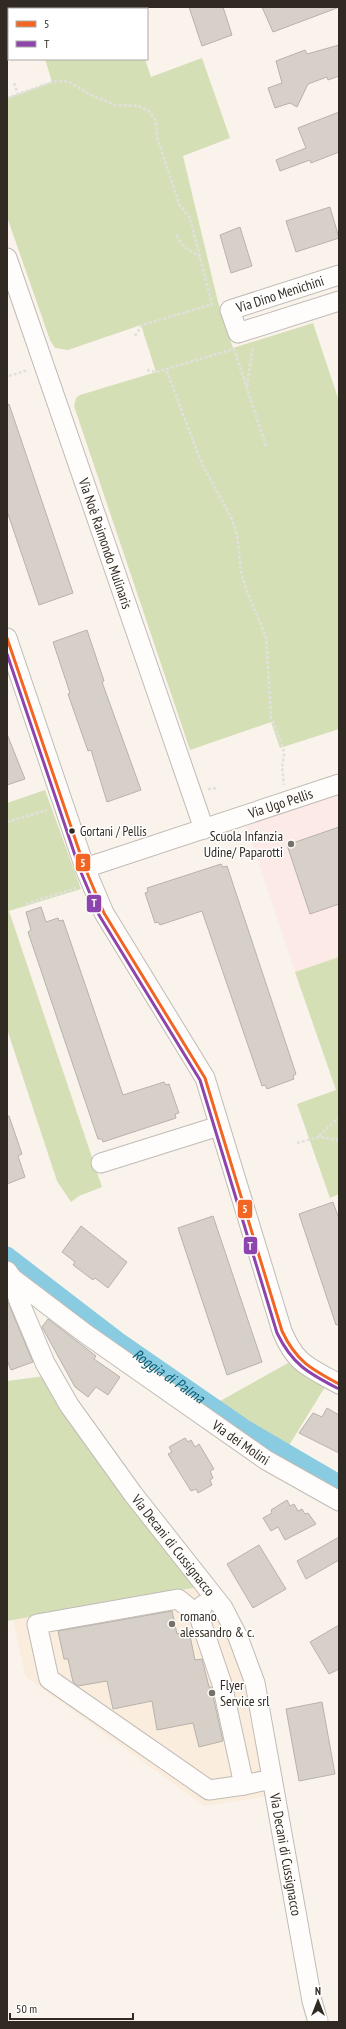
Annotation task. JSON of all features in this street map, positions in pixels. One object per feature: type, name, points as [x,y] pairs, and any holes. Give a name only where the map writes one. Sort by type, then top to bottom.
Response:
[{"type":"street","name":"Via Noè Raimondo Mulinaris","points":[[7,258],[204,829]]},
{"type":"street","name":"Via Dino Menichini","points":[[339,275],[230,310],[238,333],[339,301]]},
{"type":"street","points":[[7,638],[63,806],[85,868],[104,912],[205,1078],[275,1309],[288,1346],[302,1363],[339,1384]]},
{"type":"street","name":"Via Ugo Pellis","points":[[85,868],[339,784]]},
{"type":"street","points":[[101,1163],[219,1126]]},
{"type":"street","name":"Via dei Molini","points":[[9,1274],[86,1334],[266,1460],[339,1502]]},
{"type":"street","name":"Via Decani di Cussignacco","points":[[9,1274],[45,1362],[69,1405],[133,1494],[210,1589],[223,1608],[238,1636],[255,1683],[312,2001],[318,2022]]},
{"type":"street","points":[[199,1616],[210,1589]]},
{"type":"street","points":[[244,1785],[222,1684],[199,1616],[178,1599],[38,1624],[49,1679],[209,1790],[244,1785],[272,1779]]},
{"type":"path","points":[[7,98],[52,82],[69,82],[104,101],[115,105],[138,106],[149,110],[155,119],[160,145],[179,204],[190,218],[202,257],[212,304]]},
{"type":"path","points":[[14,83],[18,94]]},
{"type":"path","points":[[177,234],[179,242],[184,248],[202,257]]},
{"type":"path","points":[[135,336],[142,325],[218,302]]},
{"type":"path","points":[[246,388],[253,346],[253,329]]},
{"type":"path","points":[[147,370],[157,372],[234,349],[266,446]]},
{"type":"path","points":[[166,369],[202,464],[231,517],[237,535],[241,572],[248,594],[266,637],[271,716],[283,748],[284,756],[282,767],[284,786]]},
{"type":"path","points":[[9,376],[20,372]]},
{"type":"path","points":[[204,789],[217,788]]},
{"type":"path","points":[[7,822],[63,806]]},
{"type":"path","points":[[26,904],[80,887]]},
{"type":"path","points":[[319,1137],[339,1117]]},
{"type":"path","points":[[297,1143],[319,1137],[339,1140]]},
{"type":"shaded area","points":[[339,795],[339,957],[295,972],[246,826]]},
{"type":"shaded area","points":[[204,1586],[218,1612],[244,1674],[268,1796],[204,1806],[25,1676],[13,1620]]},
{"type":"green space","points":[[202,58],[230,138],[183,156],[218,302],[233,348],[313,323],[339,401],[339,729],[280,748],[271,722],[190,750],[74,406],[76,398],[80,395],[156,372],[141,325],[68,350],[55,348],[50,340],[7,217],[7,98],[52,82],[45,60],[145,60],[151,77]]},
{"type":"green space","points":[[45,790],[81,889],[9,911],[102,1187],[79,1196],[71,1202],[57,1181],[7,1029],[7,803]]},
{"type":"green space","points":[[339,957],[339,1194],[330,1198],[297,1104],[336,1090],[295,972]]},
{"type":"green space","points":[[288,1363],[307,1378],[325,1387],[288,1447],[258,1429],[220,1401]]},
{"type":"green space","points":[[45,1376],[204,1586],[7,1621],[7,1381]]},
{"type":"building","points":[[189,7],[223,7],[232,35],[202,46]]},
{"type":"building","points":[[262,7],[337,7],[337,8],[273,32]]},
{"type":"building","points":[[339,45],[339,76],[328,80],[327,77],[308,84],[297,107],[290,103],[275,108],[268,88],[282,83],[276,61],[305,50],[307,54]]},
{"type":"building","points":[[339,112],[339,152],[311,163],[310,160],[280,171],[276,160],[306,148],[298,128]]},
{"type":"building","points":[[330,207],[339,238],[296,252],[286,221]]},
{"type":"building","points":[[240,227],[252,266],[231,273],[220,235]]},
{"type":"building","points":[[9,404],[73,593],[39,605],[7,511],[7,405]]},
{"type":"building","points":[[87,630],[104,681],[102,682],[141,790],[107,802],[91,750],[88,751],[68,694],[70,693],[53,642]]},
{"type":"building","points":[[7,734],[25,779],[7,785]]},
{"type":"building","points":[[339,827],[339,904],[310,914],[287,845]]},
{"type":"building","points":[[221,864],[223,867],[227,866],[296,1074],[293,1076],[294,1079],[267,1089],[265,1085],[262,1086],[202,911],[160,925],[158,922],[155,923],[145,893],[148,892],[147,888]]},
{"type":"building","points":[[41,907],[46,922],[58,918],[59,921],[63,920],[123,1095],[164,1082],[166,1085],[169,1084],[179,1113],[175,1114],[176,1118],[103,1142],[102,1139],[98,1139],[28,932],[31,930],[26,912]]},
{"type":"building","points":[[7,1116],[9,1116],[22,1154],[18,1156],[25,1177],[7,1184]]},
{"type":"building","points":[[333,1202],[339,1219],[339,1324],[336,1325],[299,1214]]},
{"type":"building","points":[[213,1216],[262,1362],[227,1375],[178,1228]]},
{"type":"building","points":[[81,1226],[127,1262],[108,1288],[95,1278],[93,1280],[73,1265],[75,1262],[62,1252]]},
{"type":"building","points":[[7,1300],[33,1362],[11,1370],[7,1360]]},
{"type":"building","points":[[48,1319],[96,1356],[94,1359],[120,1377],[108,1395],[96,1387],[88,1397],[75,1387],[42,1327]]},
{"type":"building","points":[[327,1408],[339,1415],[339,1453],[299,1433],[313,1413],[322,1417]]},
{"type":"building","points":[[185,1438],[188,1442],[191,1440],[195,1447],[199,1444],[214,1469],[210,1471],[213,1478],[210,1480],[212,1485],[198,1493],[196,1489],[191,1491],[168,1454],[172,1452],[169,1447]]},
{"type":"building","points":[[287,1500],[290,1506],[294,1504],[298,1511],[302,1509],[305,1514],[308,1513],[316,1524],[285,1540],[278,1527],[271,1531],[263,1518],[272,1513],[271,1510]]},
{"type":"building","points":[[339,1537],[339,1560],[306,1579],[297,1561]]},
{"type":"building","points":[[259,1545],[286,1589],[253,1608],[227,1564]]},
{"type":"building","points":[[172,1611],[177,1634],[189,1631],[195,1660],[202,1659],[209,1687],[211,1687],[223,1741],[199,1747],[193,1723],[157,1730],[152,1701],[113,1709],[107,1681],[78,1686],[73,1682],[68,1659],[64,1659],[58,1631]]},
{"type":"building","points":[[339,1625],[339,1669],[329,1674],[310,1642]]},
{"type":"building","points":[[322,1702],[335,1774],[299,1781],[286,1709]]},
{"type":"waterway","name":"Roggia di Palma","points":[[7,1255],[119,1341],[245,1428],[339,1483]]},
{"type":"transit line","name":"5","points":[[7,638],[85,868],[104,913],[205,1078],[282,1331],[293,1350],[305,1363],[320,1374],[339,1384]]},
{"type":"transit line","name":"T","points":[[7,654],[80,870],[99,915],[200,1080],[277,1333],[295,1360],[309,1372],[337,1388]]},
{"type":"place","name":"Gortani / Pellis","points":[[72,831]]},
{"type":"place","name":"Scuola Infanzia Udine/ Paparotti","points":[[291,844]]},
{"type":"place","name":"romano alessandro & c.","points":[[172,1624]]},
{"type":"place","name":"Flyer Service srl","points":[[212,1693]]}]
